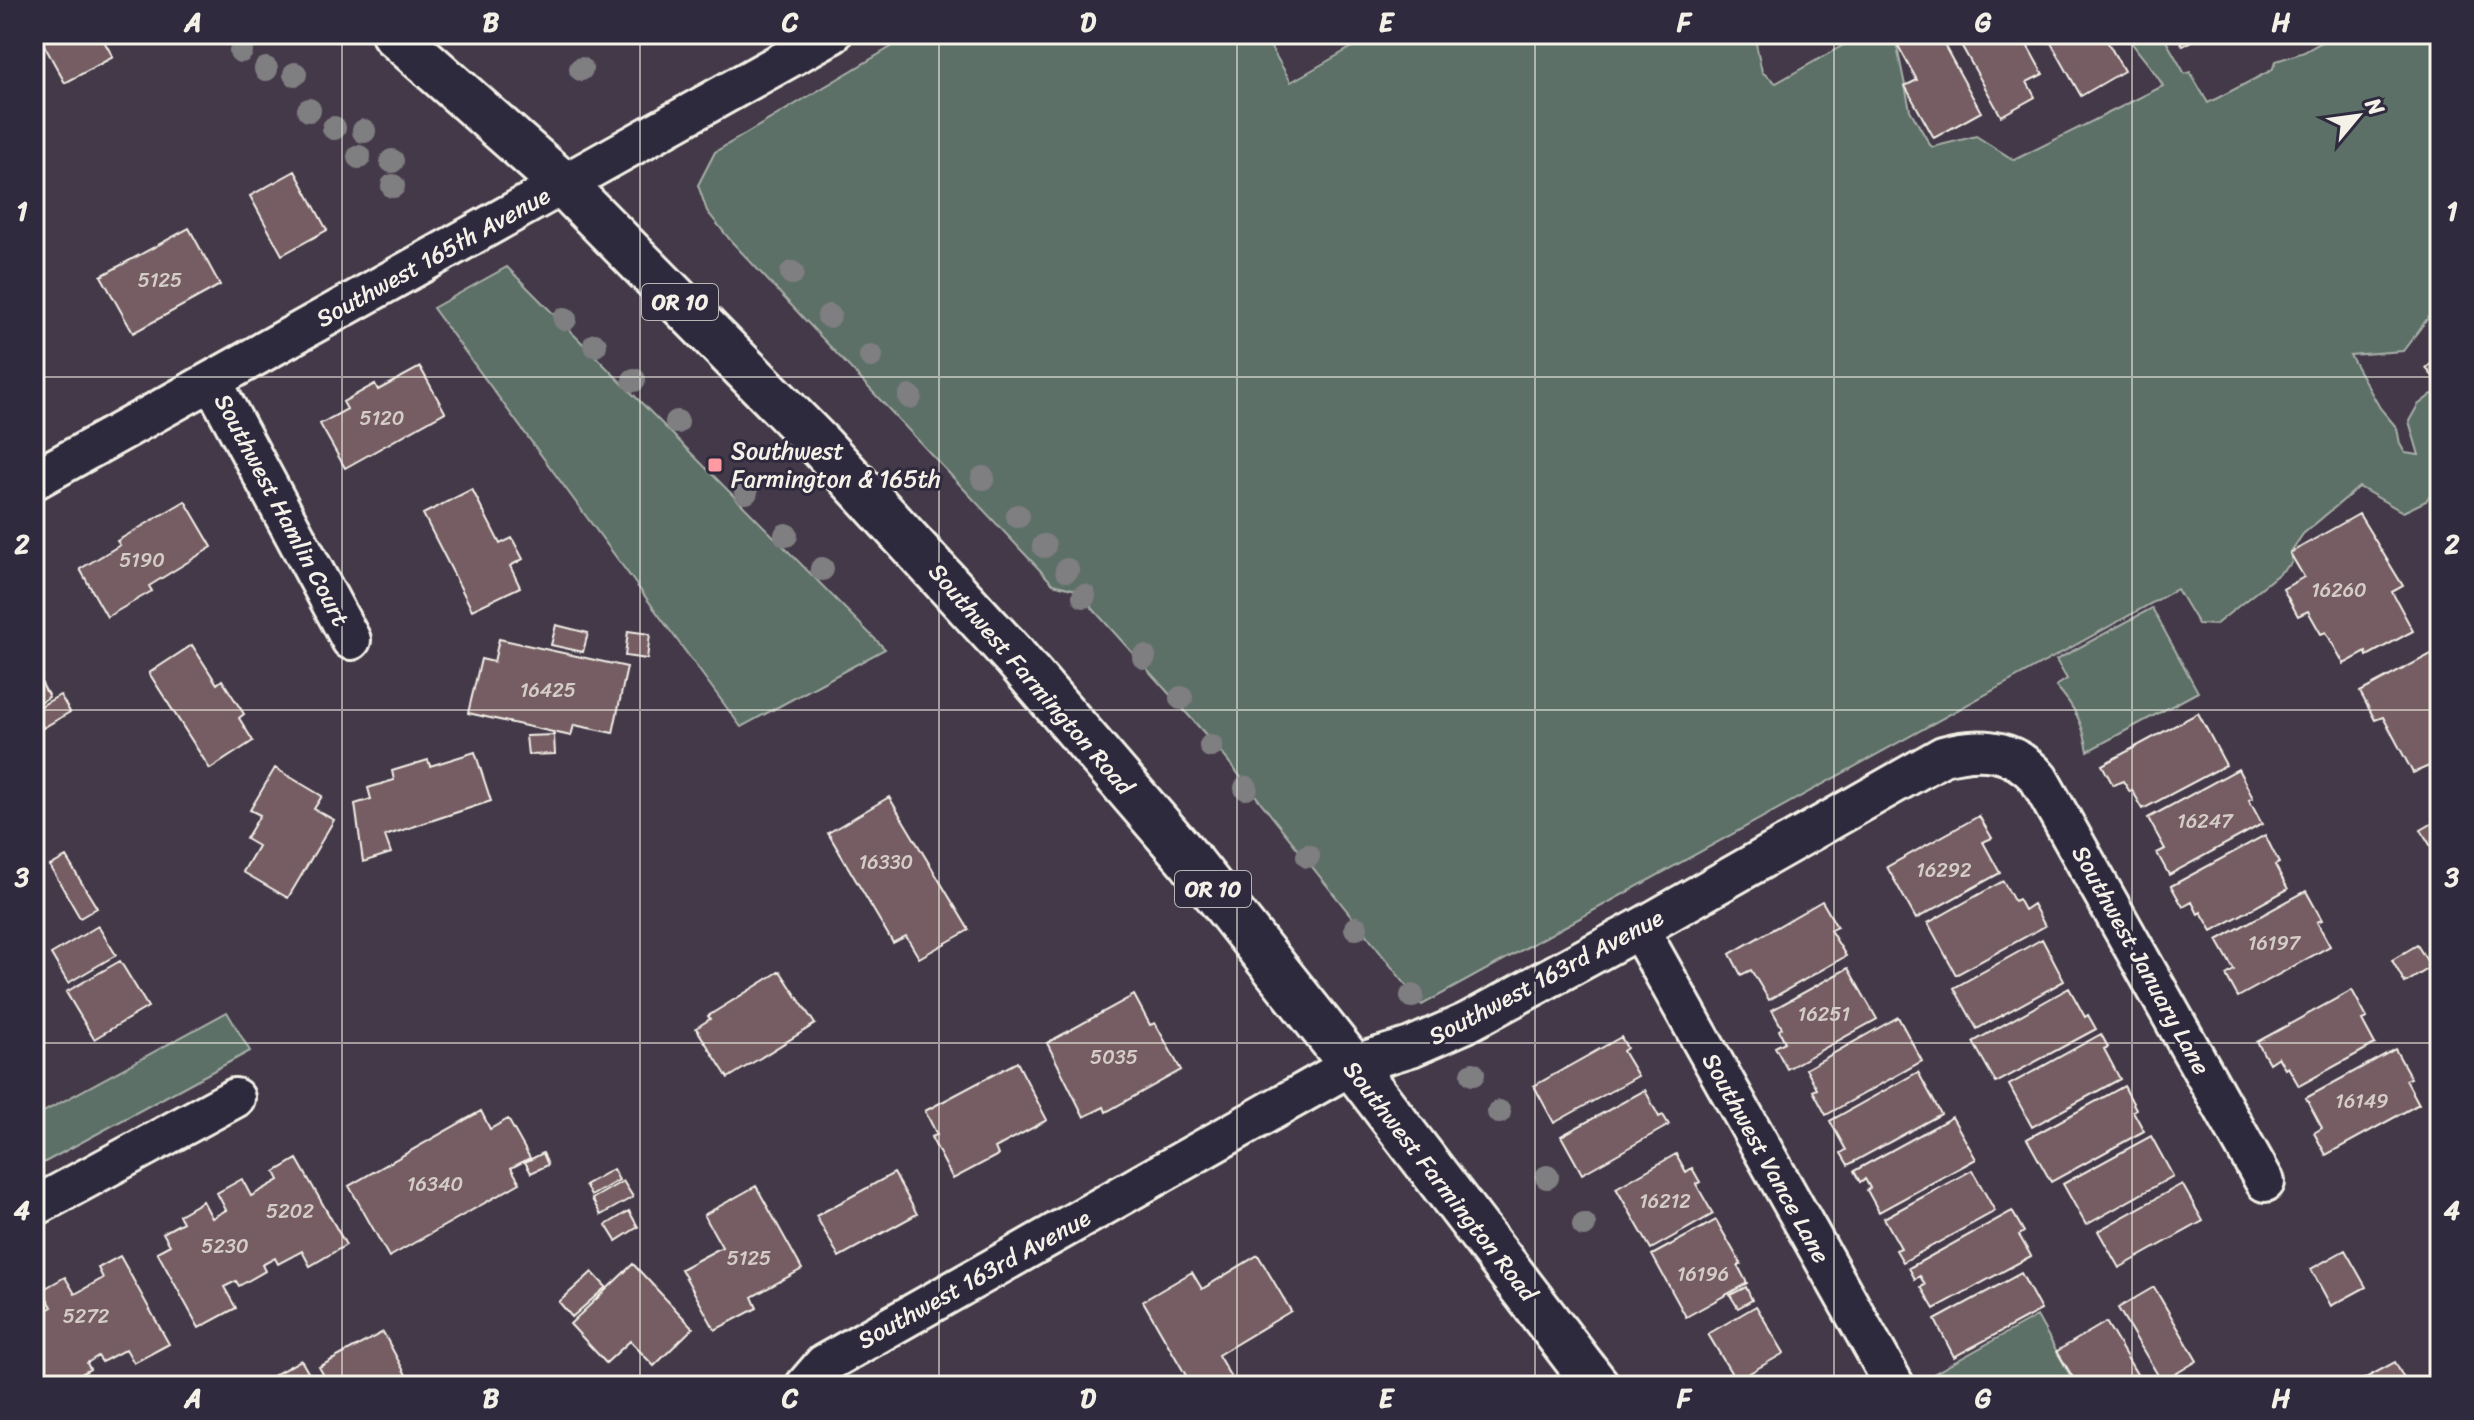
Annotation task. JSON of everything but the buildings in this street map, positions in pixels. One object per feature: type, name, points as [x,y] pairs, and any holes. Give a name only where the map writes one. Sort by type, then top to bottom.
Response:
[{"type":"main road","name":"Southwest Farmington Road","points":[[394,34],[563,184],[813,437],[1014,656],[1191,862],[1352,1065],[1597,1386]]},
{"type":"street","name":"Southwest 165th Avenue","points":[[34,480],[832,34]]},
{"type":"street","name":"Southwest Hamlin Court","points":[[212,381],[351,640]]},
{"type":"street","name":"Southwest 163rd Avenue","points":[[805,1386],[824,1364],[1352,1065],[1411,1047],[1466,1023],[1639,929],[1943,756],[1971,750],[2001,753]]},
{"type":"street","name":"Southwest January Lane","points":[[2001,753],[2029,767],[2039,779],[2265,1182]]},
{"type":"street","name":"Southwest Vance Lane","points":[[1639,929],[1895,1386]]},
{"type":"street","points":[[34,1207],[235,1098]]},
{"type":"green space","points":[[913,34],[1263,34],[1291,82],[1375,34],[1754,34],[1762,72],[1776,83],[1856,38],[1896,42],[1910,110],[1930,145],[1933,147],[1976,136],[2014,160],[2163,86],[2126,34],[2162,34],[2185,74],[2190,72],[2208,103],[2272,70],[2276,61],[2304,52],[2336,34],[2440,34],[2440,308],[2431,314],[2403,351],[2350,355],[2380,408],[2397,428],[2405,453],[2419,455],[2409,421],[2418,405],[2432,394],[2440,400],[2438,482],[2426,501],[2403,512],[2359,487],[2303,534],[2290,553],[2292,563],[2215,625],[2198,624],[2177,589],[1422,1005],[1216,746],[1076,590],[1053,584],[731,241],[707,211],[698,185],[715,152]]},
{"type":"green space","points":[[507,267],[885,649],[741,727],[433,308]]},
{"type":"green space","points":[[2152,608],[2198,692],[2088,751],[2077,716],[2056,686],[2067,679],[2056,660]]},
{"type":"green space","points":[[227,1012],[250,1051],[34,1168],[34,1117]]},
{"type":"green space","points":[[2037,1316],[2076,1386],[1927,1386],[1921,1381]]},
{"type":"place","name":"Southwest Farmington & 165th","points":[[715,465]]}]
